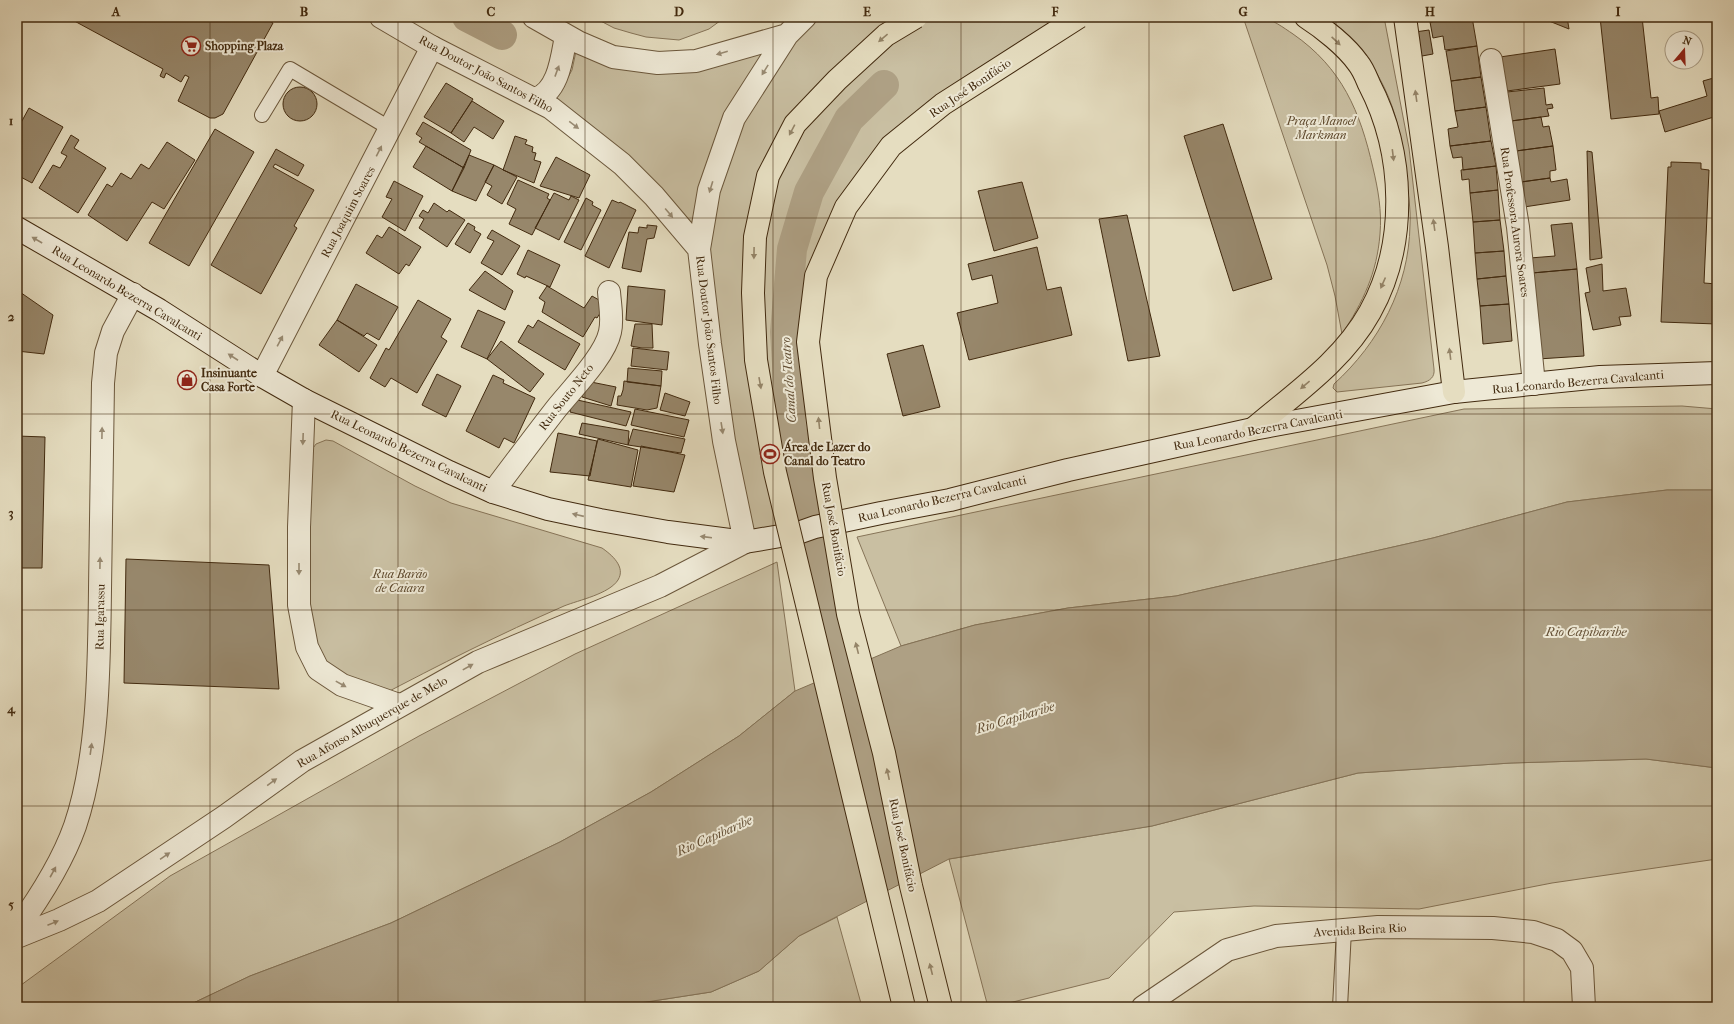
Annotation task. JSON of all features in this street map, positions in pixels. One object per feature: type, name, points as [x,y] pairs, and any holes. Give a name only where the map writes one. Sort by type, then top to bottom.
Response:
[{"type":"main road","points":[[904,1007],[775,472],[756,360],[753,293],[755,237],[768,176],[796,124],[837,80],[886,35],[916,17]]},
{"type":"main road","name":"Rua José Bonifácio","points":[[941,1007],[911,886],[884,753],[848,614],[825,478],[808,342],[816,276],[846,207],[891,146],[943,104],[1079,17]]},
{"type":"main road","points":[[1253,429],[1316,376],[1346,347],[1370,312],[1386,277],[1394,241],[1397,200],[1394,151],[1378,101],[1358,63],[1335,39],[1306,17]]},
{"type":"main road","points":[[1405,17],[1437,248],[1454,392]]},
{"type":"street","name":"Rua Doutor João Santos Filho","points":[[381,17],[432,47],[551,108],[622,164],[654,196],[699,249],[710,344],[724,441],[745,542]]},
{"type":"street","points":[[534,17],[566,36],[613,57],[658,63],[696,61],[787,35]]},
{"type":"street","points":[[699,249],[709,190],[734,118],[787,35],[805,17]]},
{"type":"street","points":[[535,99],[540,97],[551,86],[558,70],[566,36]]},
{"type":"street","name":"Rua Joaquim Soares","points":[[262,376],[391,129],[432,47]]},
{"type":"street","name":"Rua Professora Aurora Soares","points":[[1491,60],[1518,227],[1534,384]]},
{"type":"street","name":"Rua Leonardo Bezerra Cavalcanti","points":[[17,228],[133,294],[262,376],[304,400],[449,472],[493,492],[548,509],[600,520],[668,532],[745,542],[798,533],[815,527],[950,500],[1068,470],[1253,429],[1454,392],[1607,377],[1717,373]]},
{"type":"street","name":"Rua Souto Neto","points":[[493,492],[541,428],[591,367],[610,332],[611,312],[609,292]]},
{"type":"street","name":"Rua Igarassu","points":[[17,929],[43,890],[59,862],[74,827],[85,792],[93,738],[99,652],[103,383],[106,353],[113,331],[133,294]]},
{"type":"street","points":[[304,400],[299,527],[300,605],[307,647],[318,669],[342,685],[399,705]]},
{"type":"street","name":"Rua Afonso Albuquerque de Melo","points":[[17,937],[59,920],[98,900],[224,817],[302,760],[478,662],[660,586],[745,542]]},
{"type":"street","name":"Avenida Beira Rio","points":[[1143,1007],[1227,950],[1276,936],[1378,927],[1493,928],[1533,932],[1557,940],[1572,951],[1582,968],[1584,1007]]},
{"type":"lane","points":[[262,115],[290,69],[391,129]]},
{"type":"lane","points":[[1340,1007],[1344,930]]},
{"type":"green space","points":[[593,17],[732,17],[724,18],[709,29],[679,40],[646,37],[631,33],[614,28]]},
{"type":"green space","points":[[805,17],[1079,17],[943,104],[846,207],[808,341],[830,507],[815,527],[745,542],[699,249],[552,106],[572,70],[578,42],[696,61]]},
{"type":"green space","name":"Praça Manoel Markman","points":[[1243,17],[1265,18],[1278,24],[1310,47],[1324,61],[1346,92],[1355,110],[1368,147],[1378,192],[1380,234],[1376,262],[1368,287],[1342,334],[1335,296],[1327,265]]},
{"type":"green space","points":[[1327,17],[1384,17],[1409,148],[1434,369],[1434,374],[1431,378],[1422,383],[1337,392],[1333,388],[1334,384],[1365,351],[1378,332],[1388,312],[1397,292],[1404,270],[1408,248],[1410,219],[1403,152],[1393,108],[1374,69],[1361,51],[1346,34]]},
{"type":"green space","points":[[1682,406],[1717,409],[1717,490],[1667,490],[1567,502],[1433,538],[1176,596],[1068,608],[975,625],[901,646],[857,537],[1464,409]]},
{"type":"green space","name":"Rua Barão de Caiara","points":[[326,440],[333,441],[415,486],[451,503],[602,548],[614,558],[619,566],[620,575],[618,580],[614,585],[601,593],[564,606],[378,697],[350,690],[307,639],[311,451],[316,444]]},
{"type":"green space","points":[[777,562],[795,691],[739,736],[651,792],[560,842],[391,923],[250,976],[185,1007],[17,1007],[17,988],[170,876],[419,736],[575,654]]},
{"type":"green space","points":[[1646,759],[1717,768],[1717,859],[1552,883],[1419,909],[1254,906],[1174,912],[1109,978],[993,1007],[988,1007],[949,859],[1152,826],[1358,773],[1511,763]]},
{"type":"green space","points":[[837,917],[862,1007],[614,1007],[711,992],[759,971],[799,936]]},
{"type":"water","name":"Rio Capibaribe","points":[[1667,490],[1717,490],[1717,768],[1646,759],[1511,763],[1358,773],[1152,826],[949,859],[799,936],[759,971],[711,992],[614,1007],[185,1007],[250,976],[391,923],[560,842],[651,792],[739,736],[795,691],[901,646],[975,625],[1068,608],[1176,596],[1433,538],[1567,502]]},
{"type":"building","name":"Shopping Plaza","points":[[67,17],[261,17],[273,23],[223,114],[215,118],[210,118],[178,101],[189,77],[185,75],[181,82],[166,73],[164,78],[160,76],[163,69]]},
{"type":"building","points":[[1429,17],[1461,17],[1430,22]]},
{"type":"building","points":[[1461,17],[1472,17],[1477,46],[1445,50],[1443,36],[1433,38],[1430,22]]},
{"type":"building","points":[[1505,17],[1527,17],[1505,19]]},
{"type":"building","points":[[1539,17],[1567,17],[1569,29]]},
{"type":"building","points":[[1600,17],[1642,17],[1651,98],[1658,97],[1659,114],[1611,119]]},
{"type":"building","points":[[1429,30],[1433,54],[1411,58],[1408,33]]},
{"type":"building","points":[[1477,46],[1481,77],[1451,81],[1446,51]]},
{"type":"building","points":[[1555,49],[1560,84],[1507,91],[1500,57]]},
{"type":"building","points":[[1481,77],[1486,107],[1455,111],[1451,81]]},
{"type":"building","points":[[1717,77],[1717,116],[1665,132],[1659,111],[1707,96],[1703,81]]},
{"type":"building","points":[[446,83],[473,99],[451,133],[424,117]]},
{"type":"building","points":[[303,87],[310,89],[315,94],[317,104],[315,114],[310,119],[297,121],[290,119],[285,114],[283,101],[285,94],[290,89]]},
{"type":"building","points":[[1544,88],[1546,105],[1552,104],[1553,108],[1547,109],[1549,116],[1511,121],[1507,92]]},
{"type":"building","points":[[472,101],[504,121],[493,139],[474,127],[464,142],[451,133]]},
{"type":"building","points":[[1486,107],[1491,141],[1450,146],[1448,129],[1458,127],[1455,111]]},
{"type":"building","points":[[29,108],[63,127],[32,183],[17,175],[17,130]]},
{"type":"building","points":[[1541,117],[1543,127],[1549,126],[1553,146],[1516,151],[1511,121]]},
{"type":"building","points":[[423,122],[471,150],[464,168],[419,142],[422,138],[416,134]]},
{"type":"building","points":[[1223,124],[1272,279],[1233,291],[1184,136]]},
{"type":"building","points":[[215,129],[254,152],[189,266],[149,243]]},
{"type":"building","points":[[71,135],[79,140],[74,148],[106,168],[78,213],[39,188],[53,165],[60,168],[67,156],[61,153]]},
{"type":"building","points":[[515,136],[527,140],[525,144],[533,147],[532,152],[536,153],[534,160],[541,162],[534,183],[503,170]]},
{"type":"building","points":[[1491,141],[1496,166],[1463,170],[1462,157],[1453,158],[1450,146]]},
{"type":"building","points":[[167,142],[195,160],[164,209],[152,202],[127,241],[88,215],[107,184],[112,187],[121,173],[131,179],[141,164],[149,169]]},
{"type":"building","points":[[426,146],[464,168],[452,191],[413,167]]},
{"type":"building","points":[[1553,146],[1556,170],[1550,171],[1550,178],[1521,182],[1516,151]]},
{"type":"building","points":[[276,149],[304,165],[298,176],[275,164],[273,167],[314,190],[294,226],[297,228],[261,294],[211,265]]},
{"type":"building","points":[[1587,151],[1592,152],[1602,258],[1590,260]]},
{"type":"building","points":[[469,155],[494,165],[476,201],[452,191]]},
{"type":"building","points":[[556,157],[590,175],[579,198],[540,186]]},
{"type":"building","points":[[1671,162],[1701,163],[1701,169],[1709,170],[1704,283],[1717,284],[1717,324],[1661,322],[1668,167],[1671,167]]},
{"type":"building","points":[[494,165],[517,177],[502,204],[487,195],[492,186],[485,182]]},
{"type":"building","points":[[1496,166],[1498,190],[1470,193],[1469,179],[1462,180],[1461,170]]},
{"type":"building","points":[[1550,178],[1551,182],[1567,179],[1570,200],[1524,207],[1521,182]]},
{"type":"building","points":[[518,180],[549,194],[547,198],[550,200],[532,235],[509,224],[516,209],[507,204]]},
{"type":"building","points":[[394,181],[423,196],[405,231],[382,217],[392,199],[386,197]]},
{"type":"building","points":[[1022,182],[1038,238],[994,251],[978,191]]},
{"type":"building","points":[[1498,190],[1500,220],[1473,222],[1470,193]]},
{"type":"building","points":[[554,193],[569,200],[571,196],[579,200],[559,240],[535,228]]},
{"type":"building","points":[[586,198],[593,202],[592,205],[601,210],[581,250],[564,242]]},
{"type":"building","points":[[612,200],[619,203],[620,202],[636,210],[609,268],[585,256]]},
{"type":"building","points":[[434,203],[447,212],[449,210],[465,220],[447,247],[419,228],[424,219],[419,216],[423,210],[428,213]]},
{"type":"building","points":[[1127,215],[1160,356],[1128,361],[1099,219]]},
{"type":"building","points":[[1500,220],[1504,251],[1475,253],[1473,222]]},
{"type":"building","points":[[468,223],[475,227],[474,230],[481,234],[470,253],[455,244]]},
{"type":"building","points":[[1572,223],[1577,269],[1532,273],[1530,258],[1555,256],[1551,225]]},
{"type":"building","points":[[647,225],[657,226],[654,238],[647,239],[641,272],[622,268],[629,232],[638,233],[639,227],[647,228]]},
{"type":"building","points":[[389,227],[421,247],[409,266],[406,264],[399,274],[366,253],[377,235],[382,238]]},
{"type":"building","points":[[492,230],[520,246],[502,275],[481,263],[494,241],[487,238]]},
{"type":"building","points":[[1037,247],[1047,290],[1061,287],[1072,335],[969,360],[957,313],[998,303],[992,275],[972,280],[968,264]]},
{"type":"building","points":[[528,250],[560,265],[550,287],[526,276],[525,278],[517,274]]},
{"type":"building","points":[[1504,251],[1506,276],[1477,279],[1475,253]]},
{"type":"building","points":[[1602,264],[1603,291],[1626,288],[1631,316],[1619,317],[1621,325],[1593,330],[1585,293],[1590,292],[1586,268]]},
{"type":"building","points":[[1577,269],[1584,356],[1538,359],[1532,273]]},
{"type":"building","points":[[485,271],[513,291],[505,310],[469,290]]},
{"type":"building","points":[[1506,276],[1509,304],[1480,306],[1477,279]]},
{"type":"building","points":[[356,284],[398,307],[379,340],[367,333],[364,336],[337,320]]},
{"type":"building","points":[[547,286],[584,308],[592,296],[606,304],[597,318],[595,317],[583,337],[542,312],[545,302],[539,298]]},
{"type":"building","points":[[628,286],[665,290],[662,325],[626,320]]},
{"type":"building","points":[[17,290],[53,315],[44,354],[17,351]]},
{"type":"building","points":[[418,300],[451,319],[441,337],[447,341],[417,393],[391,378],[385,387],[370,378],[386,348],[389,350]]},
{"type":"building","points":[[1509,304],[1512,341],[1483,344],[1480,306]]},
{"type":"building","points":[[478,310],[505,322],[487,359],[461,347]]},
{"type":"building","points":[[337,320],[377,345],[359,372],[319,345]]},
{"type":"building","points":[[538,320],[580,344],[565,370],[518,342],[528,325],[533,328]]},
{"type":"building","points":[[635,324],[652,324],[653,348],[631,346]]},
{"type":"building","points":[[501,341],[544,374],[530,392],[487,359]]},
{"type":"building","points":[[923,345],[940,407],[903,416],[887,354]]},
{"type":"building","points":[[633,348],[669,352],[667,370],[631,366]]},
{"type":"building","points":[[628,368],[662,371],[661,386],[627,382]]},
{"type":"building","points":[[437,374],[461,386],[446,417],[422,405]]},
{"type":"building","points":[[493,375],[504,380],[503,383],[535,398],[514,443],[504,438],[499,448],[466,431]]},
{"type":"building","points":[[586,381],[616,387],[611,406],[582,397]]},
{"type":"building","points":[[624,381],[661,386],[657,408],[647,410],[617,405],[618,396],[621,396],[623,390]]},
{"type":"building","points":[[665,393],[690,402],[685,416],[660,410]]},
{"type":"building","points":[[573,399],[631,412],[626,426],[570,412]]},
{"type":"building","points":[[635,409],[689,420],[684,437],[631,425]]},
{"type":"building","points":[[582,423],[629,431],[628,445],[579,434]]},
{"type":"building","points":[[633,429],[685,439],[681,453],[628,445]]},
{"type":"building","points":[[558,433],[597,441],[590,476],[550,472]]},
{"type":"building","points":[[17,436],[45,437],[42,568],[17,568]]},
{"type":"building","points":[[598,439],[638,450],[631,487],[588,480]]},
{"type":"building","points":[[641,446],[685,455],[674,492],[633,486]]},
{"type":"building","points":[[126,559],[269,565],[279,689],[124,683]]},
{"type":"waterway","points":[[467,17],[502,35]]},
{"type":"waterway","name":"Canal do Teatro","points":[[849,711],[844,697],[815,527],[791,427],[785,332],[792,249],[809,192],[849,119],[884,85]]},
{"type":"place","name":"Shopping Plaza","points":[[191,46]]},
{"type":"place","name":"Insinuante Casa Forte","points":[[187,380]]},
{"type":"place","name":"Área de Lazer do Canal do Teatro","points":[[770,454]]}]
